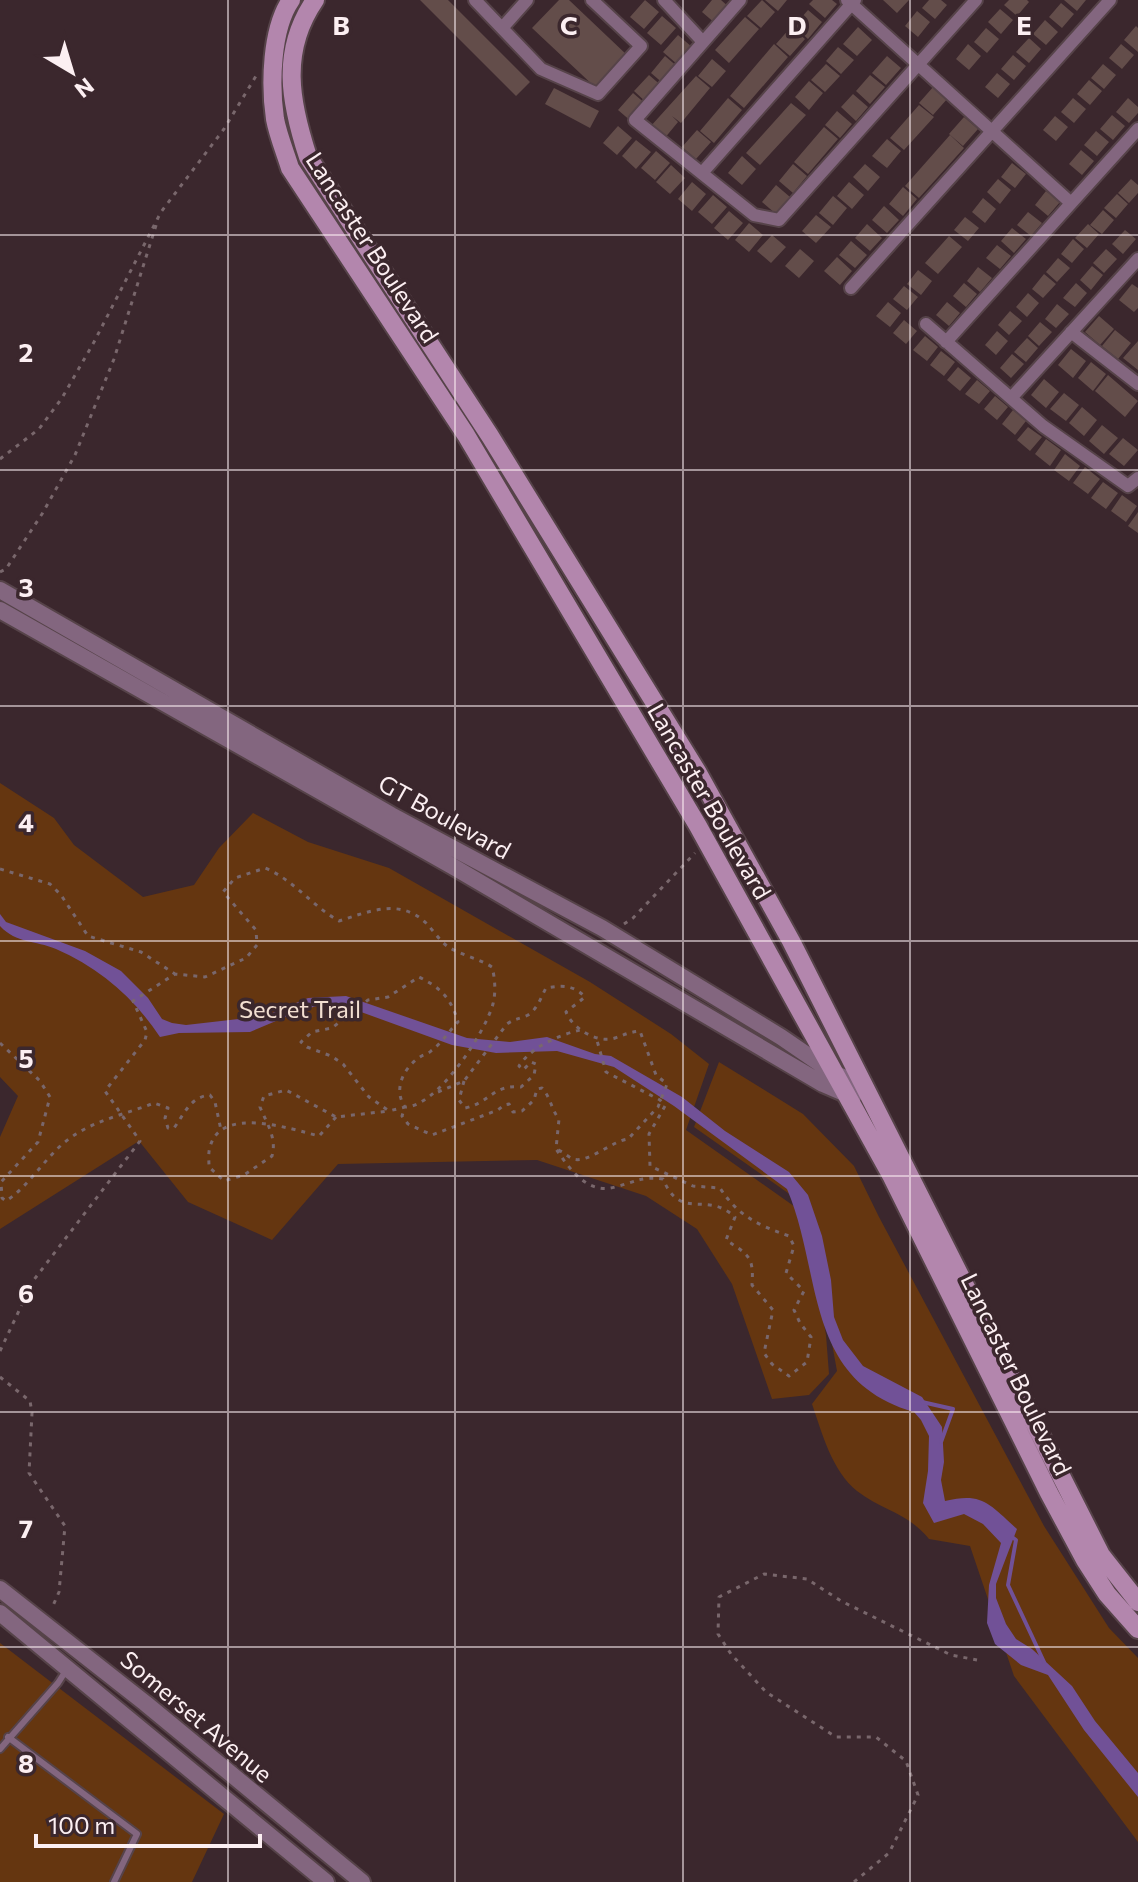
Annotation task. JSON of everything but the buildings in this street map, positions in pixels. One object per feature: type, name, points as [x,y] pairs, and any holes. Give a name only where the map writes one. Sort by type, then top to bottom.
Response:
[{"type":"main road","name":"Lancaster Boulevard","points":[[291,0],[284,10],[272,74],[275,121],[290,168],[466,435],[698,826],[835,1074],[874,1104],[1101,1555],[1138,1602]]},
{"type":"main road","name":"Lancaster Boulevard","points":[[315,0],[302,19],[291,69],[294,115],[308,157],[490,436],[698,773],[791,941],[857,1091],[1085,1560],[1107,1594],[1138,1629]]},
{"type":"street","points":[[475,0],[541,69],[598,94],[641,46],[592,0]]},
{"type":"street","points":[[503,27],[527,0]]},
{"type":"street","points":[[664,0],[703,42]]},
{"type":"street","points":[[740,0],[635,120],[754,215],[779,220],[976,0]]},
{"type":"street","points":[[851,288],[1110,0]]},
{"type":"street","points":[[702,173],[851,1],[1071,203]]},
{"type":"street","points":[[946,342],[1138,129]]},
{"type":"street","points":[[1011,398],[1136,266]]},
{"type":"street","points":[[926,324],[1043,426],[1128,486],[1138,478]]},
{"type":"street","points":[[1071,332],[1138,384]]},
{"type":"street","name":"GT Boulevard","points":[[0,590],[391,815],[602,928],[781,1037],[835,1074]]},
{"type":"street","name":"GT Boulevard","points":[[0,610],[452,866],[823,1084],[857,1091]]},
{"type":"street","name":"Somerset Avenue","points":[[0,1589],[362,1882]]},
{"type":"street","name":"Somerset Avenue","points":[[0,1613],[326,1882]]},
{"type":"street","points":[[68,1668],[80,1651]]},
{"type":"lane","points":[[0,1749],[68,1668]]},
{"type":"lane","points":[[8,1737],[137,1834],[114,1882]]},
{"type":"path","points":[[0,459],[39,429],[62,398],[161,212],[224,129],[258,73]]},
{"type":"path","points":[[0,572],[6,569],[42,514],[75,455],[114,359],[161,212]]},
{"type":"path","points":[[602,928],[617,928],[628,922],[689,859],[698,847],[698,826]]},
{"type":"path","points":[[0,869],[50,884],[88,936],[141,952],[175,974],[205,977],[246,958],[257,945],[256,930],[223,892],[235,878],[265,868],[286,877],[323,911],[339,921],[368,910],[411,910],[447,946],[492,967],[495,977],[493,1003],[469,1048],[435,1094]]},
{"type":"path","points":[[0,1351],[33,1281],[140,1141],[105,1091],[145,1040],[147,1032],[133,1001],[175,974]]},
{"type":"path","points":[[389,1111],[369,1097],[343,1064],[301,1042],[312,1032],[332,1028],[363,1003],[388,997],[419,977],[438,987],[453,1004],[458,1022],[431,1052],[418,1058],[405,1072],[398,1098],[405,1107]]},
{"type":"path","points":[[556,1149],[573,1159],[582,1159],[617,1141],[628,1139],[658,1107],[667,1084],[656,1075],[640,1031],[624,1032],[613,1039],[596,1037],[580,1030],[569,1020],[566,1012],[585,997],[578,989],[561,985],[546,988],[537,1006],[528,1015],[517,1017],[507,1024],[464,1081],[459,1100],[465,1108],[477,1106],[507,1086],[521,1087],[534,1075],[536,1064],[531,1062],[523,1070],[519,1066],[524,1058],[565,1033],[580,1030]]},
{"type":"path","points":[[405,1107],[402,1116],[408,1124],[432,1135],[504,1105],[509,1104],[513,1112],[522,1111],[534,1100],[537,1089],[542,1088],[550,1101],[551,1110],[559,1119],[556,1149],[576,1178],[611,1189],[645,1177],[663,1179],[670,1195],[682,1204],[699,1203],[726,1209],[735,1217],[726,1240],[749,1255],[753,1266],[752,1285],[773,1310],[764,1353],[772,1364],[789,1376],[807,1362],[811,1337],[794,1310],[804,1291],[786,1273],[794,1246],[789,1236],[742,1215],[720,1188],[693,1186],[650,1166],[649,1134],[665,1106],[661,1098],[606,1072],[596,1037]]},
{"type":"path","points":[[0,1043],[40,1081],[50,1097],[38,1142],[1,1182],[2,1198],[6,1201],[17,1194],[40,1165],[74,1135],[154,1103],[168,1108],[165,1118],[168,1128],[174,1128],[187,1107],[200,1096],[210,1095],[215,1102],[221,1130]]},
{"type":"path","points":[[336,1117],[319,1136],[267,1124],[241,1122],[221,1130],[210,1146],[209,1167],[224,1181],[244,1175],[272,1156],[275,1143],[267,1124],[260,1107],[264,1096],[286,1090],[336,1117],[413,1107],[464,1081]]},
{"type":"path","points":[[0,1377],[30,1401],[29,1473],[65,1526],[59,1592],[44,1622]]},
{"type":"path","points":[[854,1882],[889,1853],[918,1795],[906,1761],[876,1737],[836,1737],[766,1692],[731,1654],[718,1634],[719,1597],[764,1574],[807,1579],[841,1601],[951,1655],[977,1660]]},
{"type":"green space","name":"Secret Trail","points":[[0,783],[54,818],[74,845],[143,897],[194,885],[219,848],[253,813],[308,842],[389,868],[590,982],[671,1034],[709,1064],[686,1130],[798,1209],[811,1250],[826,1335],[829,1374],[809,1395],[772,1399],[732,1284],[697,1229],[646,1196],[537,1160],[338,1164],[272,1240],[188,1202],[139,1141],[0,1229],[0,1137],[18,1096],[0,1077]]},
{"type":"green space","points":[[719,1062],[803,1114],[854,1166],[1044,1526],[1109,1628],[1138,1658],[1138,1842],[1014,1676],[970,1546],[929,1539],[903,1517],[857,1491],[834,1462],[812,1404],[837,1371],[820,1278],[798,1200],[694,1127]]},
{"type":"green space","points":[[0,1643],[224,1814],[192,1882],[0,1882]]},
{"type":"shaded area","points":[[0,914],[6,922],[85,951],[121,971],[148,998],[162,1019],[172,1023],[186,1025],[265,1016],[308,998],[346,996],[467,1038],[510,1042],[547,1037],[595,1054],[611,1056],[682,1097],[725,1131],[789,1172],[808,1195],[822,1236],[831,1280],[834,1317],[843,1340],[863,1366],[922,1397],[942,1427],[944,1462],[941,1480],[945,1501],[968,1498],[985,1502],[1017,1529],[996,1584],[996,1598],[1006,1624],[1016,1639],[1032,1649],[1072,1686],[1095,1721],[1138,1773],[1138,1797],[1084,1730],[1048,1675],[1021,1665],[995,1644],[987,1623],[989,1585],[1001,1543],[983,1524],[964,1514],[934,1523],[923,1503],[929,1436],[914,1412],[878,1397],[852,1375],[835,1350],[822,1320],[787,1189],[674,1106],[614,1067],[557,1051],[496,1053],[452,1045],[339,1004],[302,1010],[250,1032],[179,1033],[160,1037],[139,1009],[101,975],[56,949],[6,932],[0,926]]},
{"type":"waterway","points":[[922,1402],[953,1409],[941,1442]]},
{"type":"waterway","points":[[1012,1537],[1016,1540],[1008,1585],[1044,1662]]}]
